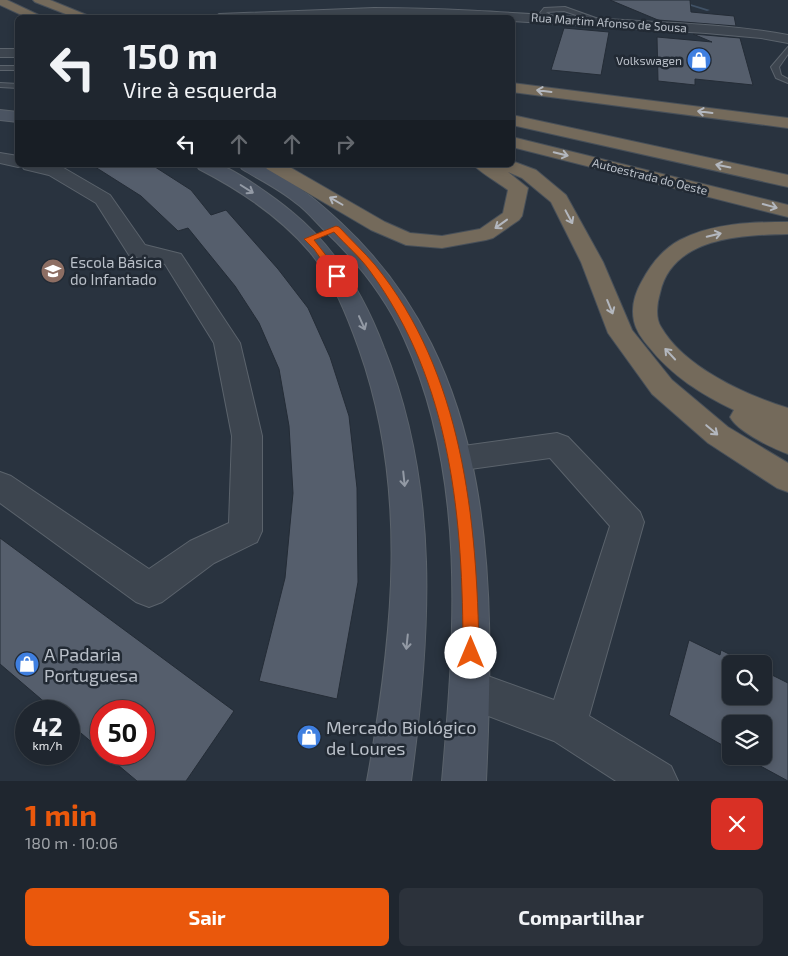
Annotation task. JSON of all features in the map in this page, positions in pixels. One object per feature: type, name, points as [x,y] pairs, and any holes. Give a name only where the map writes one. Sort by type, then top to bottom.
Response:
[{"type":"highway","points":[[38,0],[80,15]]},
{"type":"highway","points":[[0,1],[32,15]]},
{"type":"highway","points":[[0,14],[15,19]]},
{"type":"highway","points":[[515,87],[788,122]]},
{"type":"highway","name":"Autoestrada do Oeste","points":[[515,121],[788,181]]},
{"type":"highway","name":"Autoestrada do Oeste","points":[[515,143],[788,211]]},
{"type":"highway","points":[[277,167],[378,226],[406,239],[442,242],[486,234],[512,216],[518,188],[489,167]]},
{"type":"highway","points":[[512,167],[529,174],[559,199],[592,262],[621,333],[662,387],[718,435],[788,479]]},
{"type":"highway","points":[[788,228],[738,229],[700,239],[672,254],[654,278],[646,300],[647,326],[670,354],[716,396],[746,418],[788,442]]},
{"type":"highway","points":[[691,374],[738,399],[788,419]]},
{"type":"main road","points":[[0,103],[15,105]]},
{"type":"main road","points":[[0,115],[15,117]]},
{"type":"main road","points":[[208,167],[274,206],[317,247],[355,307],[375,352],[396,424],[405,481],[408,539],[408,627],[397,736],[389,781]]},
{"type":"main road","points":[[251,167],[300,196],[336,229],[372,267],[393,297],[417,338],[436,389],[456,458],[466,532],[471,599],[471,690],[464,781]]},
{"type":"main road","points":[[308,239],[336,229]]},
{"type":"street","name":"Rua Martim Afonso de Sousa","points":[[296,15],[374,12],[492,15]]},
{"type":"street","name":"Rua Martim Afonso de Sousa","points":[[515,16],[706,29],[761,34],[788,39]]},
{"type":"street","points":[[0,53],[15,53]]},
{"type":"street","points":[[0,158],[15,161]]},
{"type":"street","points":[[0,485],[149,590],[202,552],[245,531],[246,436],[226,343],[173,259],[137,250],[103,198],[55,171],[38,167]]},
{"type":"street","points":[[456,458],[557,445],[628,522],[566,725]]},
{"type":"street","points":[[471,690],[566,725],[656,781]]},
{"type":"lane","points":[[788,50],[785,51],[784,60],[775,66],[776,74],[781,80],[788,81]]},
{"type":"lane","points":[[0,68],[15,68]]},
{"type":"lane","points":[[0,85],[15,86]]},
{"type":"building","points":[[610,0],[690,0],[691,12],[734,16],[736,26],[658,20]]},
{"type":"building","points":[[564,28],[609,32],[601,75],[551,70]]},
{"type":"building","points":[[693,34],[740,38],[753,85],[695,79],[695,85],[658,81],[657,37],[712,42]]},
{"type":"building","points":[[95,167],[155,167],[191,190],[211,215],[226,210],[278,269],[308,308],[330,357],[349,416],[357,488],[358,582],[337,699],[259,681],[285,578],[293,493],[289,426],[279,369],[259,323],[235,286],[188,228],[178,231],[141,196]]},
{"type":"building","points":[[0,538],[234,711],[186,781],[137,781],[118,765],[155,765],[155,700],[90,700],[90,741],[80,732],[80,700],[42,700],[0,664]]},
{"type":"building","points":[[689,640],[720,655],[721,650],[731,655],[722,655],[722,705],[772,705],[772,675],[788,683],[788,781],[759,765],[772,765],[772,715],[722,715],[722,745],[669,715]]},
{"type":"waterway","points":[[674,0],[708,10]]},
{"type":"place","name":"Volkswagen","points":[[699,60]]},
{"type":"place","name":"Escola Básica do Infantado","points":[[53,271]]},
{"type":"place","name":"A Padaria Portuguesa","points":[[27,664]]},
{"type":"place","name":"Mercado Biológico de Loures","points":[[309,737]]},
{"type":"route","points":[[337,276],[317,247],[308,239],[336,229],[372,267],[393,297],[417,338],[436,389],[448,423],[456,458],[466,532],[471,599],[471,653]]}]
